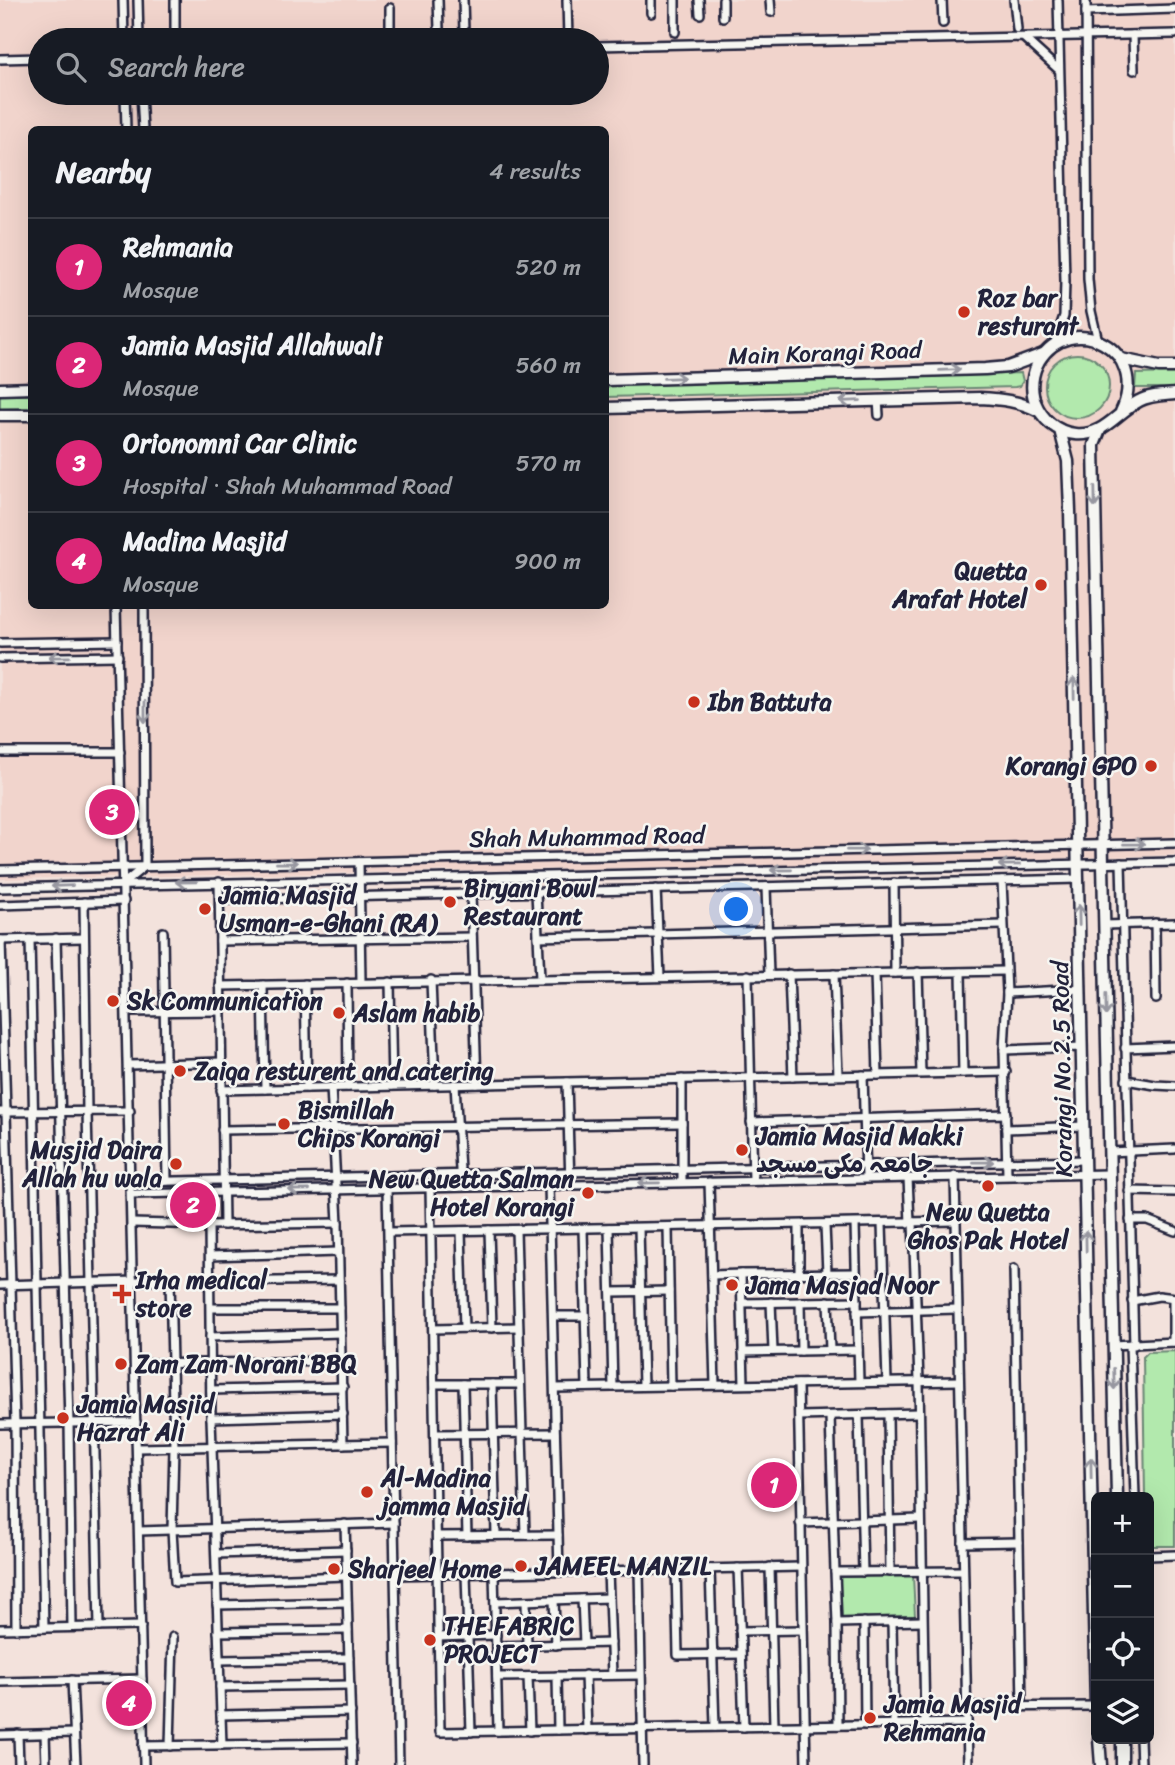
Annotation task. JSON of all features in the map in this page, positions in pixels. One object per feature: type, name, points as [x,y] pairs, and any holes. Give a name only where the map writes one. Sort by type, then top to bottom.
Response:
[{"type":"main road","points":[[1121,412],[1127,400],[1127,372],[1121,359],[1111,348],[1098,341],[1083,337],[1068,339],[1043,355],[1035,367],[1033,397],[1039,411],[1048,422],[1073,434],[1100,430],[1140,400],[1175,394]]},
{"type":"main road","name":"Main Korangi Road","points":[[609,380],[985,369],[1008,367],[1043,355]]},
{"type":"main road","points":[[1121,359],[1175,368]]},
{"type":"main road","points":[[0,389],[28,388]]},
{"type":"main road","name":"Main Korangi Road","points":[[609,408],[979,398],[1025,404],[1039,411]]},
{"type":"main road","points":[[0,415],[28,415]]},
{"type":"main road","name":"Korangi No.2.5 Road","points":[[1060,430],[1068,461],[1094,1555]]},
{"type":"main road","name":"Korangi No.2.5 Road","points":[[1100,430],[1094,444],[1117,1492]]},
{"type":"main road","name":"Korangi No.2.5 Road","points":[[1095,1618],[1096,1681]]},
{"type":"main road","points":[[1099,1744],[1101,1765]]},
{"type":"main road","points":[[1122,1744],[1122,1765]]},
{"type":"street","points":[[123,0],[124,28]]},
{"type":"street","points":[[138,0],[139,28]]},
{"type":"street","points":[[175,0],[175,28]]},
{"type":"street","points":[[438,0],[439,28]]},
{"type":"street","points":[[463,0],[464,28]]},
{"type":"street","points":[[567,0],[568,28]]},
{"type":"street","points":[[651,0],[651,13]]},
{"type":"street","points":[[675,0],[675,32]]},
{"type":"street","points":[[699,0],[699,14]]},
{"type":"street","points":[[723,0],[723,17]]},
{"type":"street","points":[[770,0],[771,12]]},
{"type":"street","points":[[942,0],[943,23]]},
{"type":"street","points":[[1014,0],[1017,29]]},
{"type":"street","points":[[1055,345],[1064,316],[1065,281],[1058,0]]},
{"type":"street","points":[[1086,0],[1088,279],[1091,311],[1098,341]]},
{"type":"street","points":[[390,8],[390,28]]},
{"type":"street","points":[[1086,12],[1175,9]]},
{"type":"street","points":[[609,46],[1175,34]]},
{"type":"street","points":[[1133,35],[1135,70]]},
{"type":"street","points":[[1025,38],[1059,71]]},
{"type":"street","points":[[0,59],[28,58]]},
{"type":"street","points":[[125,105],[126,126]]},
{"type":"street","points":[[142,105],[143,126]]},
{"type":"street","points":[[878,400],[879,415]]},
{"type":"street","points":[[117,609],[144,1765]]},
{"type":"street","points":[[124,884],[145,866],[144,609]]},
{"type":"street","points":[[0,643],[117,641]]},
{"type":"street","points":[[30,642],[31,657]]},
{"type":"street","points":[[0,658],[118,656]]},
{"type":"street","points":[[0,752],[120,751]]},
{"type":"street","name":"Shah Muhammad Road","points":[[0,870],[1175,843]]},
{"type":"street","points":[[643,855],[644,873]]},
{"type":"street","points":[[359,862],[361,982]]},
{"type":"street","name":"Shah Muhammad Road","points":[[0,888],[1175,862]]},
{"type":"street","points":[[1121,863],[1135,1492]]},
{"type":"street","points":[[220,900],[1079,879]]},
{"type":"street","points":[[1002,881],[1007,993],[1004,1050],[1007,1175]]},
{"type":"street","points":[[219,882],[224,1225]]},
{"type":"street","points":[[894,884],[895,973]]},
{"type":"street","points":[[765,887],[769,975]]},
{"type":"street","points":[[656,890],[660,977]]},
{"type":"street","points":[[536,892],[540,979]]},
{"type":"street","points":[[471,894],[477,1084]]},
{"type":"street","points":[[0,905],[124,901]]},
{"type":"street","points":[[84,902],[99,1627]]},
{"type":"street","points":[[1155,923],[1156,999]]},
{"type":"street","points":[[1104,925],[1175,923]]},
{"type":"street","points":[[538,937],[1003,925]]},
{"type":"street","points":[[163,932],[167,1181]]},
{"type":"street","points":[[220,941],[472,937]]},
{"type":"street","points":[[56,938],[72,1627]]},
{"type":"street","points":[[16,1629],[15,1423],[3,1112],[1,940],[84,938]]},
{"type":"street","points":[[30,939],[44,1628]]},
{"type":"street","points":[[220,986],[474,979],[1005,971]]},
{"type":"street","points":[[918,972],[921,1073]]},
{"type":"street","points":[[961,972],[963,1073]]},
{"type":"street","points":[[875,973],[878,1074]]},
{"type":"street","points":[[789,974],[793,1077]]},
{"type":"street","points":[[834,974],[838,1075]]},
{"type":"street","points":[[748,975],[753,1181]]},
{"type":"street","points":[[430,981],[435,1085]]},
{"type":"street","points":[[390,982],[392,1086]]},
{"type":"street","points":[[347,983],[348,1087]]},
{"type":"street","points":[[305,984],[307,1088]]},
{"type":"street","points":[[263,985],[265,1089]]},
{"type":"street","points":[[1007,993],[1081,989]]},
{"type":"street","points":[[127,1012],[221,1011]]},
{"type":"street","points":[[1125,1048],[1175,1046]]},
{"type":"street","points":[[1004,1050],[1082,1047]]},
{"type":"street","points":[[128,1065],[221,1062]]},
{"type":"street","points":[[221,1090],[1006,1072]]},
{"type":"street","points":[[863,1075],[866,1178]]},
{"type":"street","points":[[682,1079],[682,1182]]},
{"type":"street","points":[[1126,1080],[1155,1086],[1175,1086]]},
{"type":"street","points":[[567,1082],[570,1184]]},
{"type":"street","points":[[455,1084],[461,1187]]},
{"type":"street","points":[[331,1087],[338,1223],[343,1444]]},
{"type":"street","points":[[3,1112],[130,1111]]},
{"type":"street","points":[[751,1122],[1006,1114]]},
{"type":"street","points":[[222,1130],[682,1123]]},
{"type":"street","points":[[1006,1129],[1084,1126]]},
{"type":"street","points":[[1109,1152],[1175,1149]]},
{"type":"street","points":[[131,1182],[1085,1160]]},
{"type":"street","points":[[131,1194],[1109,1174]]},
{"type":"street","points":[[955,1176],[968,1765]]},
{"type":"street","points":[[908,1178],[919,1381],[920,1572],[925,1724]]},
{"type":"street","points":[[709,1182],[715,1385]]},
{"type":"street","points":[[549,1185],[559,1572]]},
{"type":"street","points":[[430,1188],[440,1732],[967,1723]]},
{"type":"street","points":[[387,1189],[399,1765]]},
{"type":"street","points":[[1129,1191],[1175,1192]]},
{"type":"street","points":[[1130,1220],[1147,1220],[1175,1231]]},
{"type":"street","points":[[389,1232],[956,1221]]},
{"type":"street","points":[[132,1223],[338,1223]]},
{"type":"street","points":[[855,1224],[859,1382]]},
{"type":"street","points":[[882,1224],[887,1382]]},
{"type":"street","points":[[209,1225],[211,1418],[222,1745]]},
{"type":"street","points":[[799,1225],[799,1273]]},
{"type":"street","points":[[825,1225],[827,1273]]},
{"type":"street","points":[[609,1228],[613,1387]]},
{"type":"street","points":[[639,1228],[643,1386]]},
{"type":"street","points":[[668,1228],[671,1386]]},
{"type":"street","points":[[583,1229],[587,1387]]},
{"type":"street","points":[[489,1230],[492,1328]]},
{"type":"street","points":[[516,1230],[525,1535]]},
{"type":"street","points":[[461,1231],[464,1328]]},
{"type":"street","points":[[210,1256],[338,1252]]},
{"type":"street","points":[[1014,1269],[1022,1706]]},
{"type":"street","points":[[712,1275],[856,1273]]},
{"type":"street","points":[[741,1274],[744,1384]]},
{"type":"street","points":[[0,1285],[170,1280],[174,1447],[172,1530],[175,1582],[347,1576]]},
{"type":"street","points":[[211,1282],[339,1280]]},
{"type":"street","points":[[611,1292],[669,1291]]},
{"type":"street","points":[[1113,1345],[1174,1342],[1174,1298],[1159,1296],[1132,1301]]},
{"type":"street","points":[[828,1301],[830,1350]]},
{"type":"street","points":[[742,1303],[857,1301]]},
{"type":"street","points":[[771,1302],[773,1351]]},
{"type":"street","points":[[800,1302],[801,1351]]},
{"type":"street","points":[[211,1308],[340,1308]]},
{"type":"street","points":[[857,1312],[957,1309]]},
{"type":"street","points":[[553,1316],[585,1316]]},
{"type":"street","points":[[433,1329],[518,1328]]},
{"type":"street","points":[[210,1337],[341,1333]]},
{"type":"street","points":[[743,1352],[858,1350]]},
{"type":"street","points":[[135,1364],[342,1361]]},
{"type":"street","points":[[555,1388],[959,1381]]},
{"type":"street","points":[[434,1384],[520,1384]]},
{"type":"street","points":[[463,1384],[467,1536]]},
{"type":"street","points":[[492,1384],[496,1535]]},
{"type":"street","points":[[798,1384],[806,1765]]},
{"type":"street","points":[[211,1390],[342,1387]]},
{"type":"street","points":[[799,1416],[919,1413]]},
{"type":"street","points":[[211,1418],[343,1414]]},
{"type":"street","points":[[888,1414],[890,1572]]},
{"type":"street","points":[[859,1415],[863,1572]]},
{"type":"street","points":[[831,1416],[838,1725]]},
{"type":"street","points":[[0,1424],[136,1422]]},
{"type":"street","points":[[435,1434],[555,1433]]},
{"type":"street","points":[[137,1448],[392,1443]]},
{"type":"street","points":[[800,1523],[920,1519]]},
{"type":"street","points":[[139,1531],[394,1523]]},
{"type":"street","points":[[345,1524],[352,1765]]},
{"type":"street","points":[[437,1536],[558,1535]]},
{"type":"street","points":[[963,1543],[1019,1542]]},
{"type":"street","points":[[216,1554],[346,1550]]},
{"type":"street","points":[[1154,1556],[1175,1555]]},
{"type":"street","points":[[770,1567],[774,1726]]},
{"type":"street","points":[[394,1575],[801,1567]]},
{"type":"street","points":[[738,1568],[744,1727]]},
{"type":"street","points":[[676,1569],[678,1655],[741,1654]]},
{"type":"street","points":[[710,1569],[715,1727]]},
{"type":"street","points":[[639,1570],[643,1765]]},
{"type":"street","points":[[608,1571],[612,1675]]},
{"type":"street","points":[[835,1573],[963,1571]]},
{"type":"street","points":[[494,1573],[498,1731]]},
{"type":"street","points":[[466,1574],[471,1732]]},
{"type":"street","points":[[495,1601],[609,1598]]},
{"type":"street","points":[[582,1599],[584,1644]]},
{"type":"street","points":[[554,1600],[556,1645]]},
{"type":"street","points":[[526,1601],[527,1646]]},
{"type":"street","points":[[217,1605],[347,1602]]},
{"type":"street","points":[[837,1623],[922,1621]]},
{"type":"street","points":[[864,1622],[865,1725]]},
{"type":"street","points":[[891,1622],[894,1724]]},
{"type":"street","points":[[0,1629],[141,1626]]},
{"type":"street","points":[[218,1632],[348,1630]]},
{"type":"street","points":[[740,1631],[802,1630]]},
{"type":"street","points":[[438,1637],[496,1635]]},
{"type":"street","points":[[170,1746],[173,1637]]},
{"type":"street","points":[[496,1646],[611,1643]]},
{"type":"street","points":[[219,1660],[349,1658]]},
{"type":"street","points":[[585,1675],[587,1730]]},
{"type":"street","points":[[497,1677],[640,1675]]},
{"type":"street","points":[[527,1676],[530,1731]]},
{"type":"street","points":[[557,1676],[558,1730]]},
{"type":"street","points":[[0,1682],[142,1679]]},
{"type":"street","points":[[72,1681],[76,1765]]},
{"type":"street","points":[[220,1688],[350,1685]]},
{"type":"street","points":[[967,1707],[1091,1707]]},
{"type":"street","points":[[221,1715],[351,1712]]},
{"type":"street","points":[[0,1735],[74,1733]]},
{"type":"street","points":[[18,1734],[19,1765]]},
{"type":"street","points":[[45,1734],[46,1765]]},
{"type":"street","points":[[144,1746],[352,1743]]},
{"type":"street","points":[[1140,1744],[1141,1765]]},
{"type":"shaded area","points":[[0,0],[1175,0],[1175,855],[911,863],[0,879]]},
{"type":"green space","points":[[1077,354],[1095,360],[1103,368],[1109,386],[1103,404],[1095,412],[1077,418],[1059,412],[1051,404],[1045,386],[1051,368],[1059,360]]},
{"type":"green space","points":[[1021,373],[1023,381],[1020,386],[1015,387],[609,397],[609,386]]},
{"type":"green space","points":[[1175,373],[1175,388],[1135,388],[1136,374]]},
{"type":"green space","points":[[0,395],[28,395],[28,408],[0,409]]},
{"type":"green space","points":[[1175,1351],[1175,1546],[1154,1546],[1154,1492],[1145,1492],[1143,1357],[1148,1352]]},
{"type":"green space","points":[[913,1575],[915,1616],[839,1618],[838,1577]]},
{"type":"place","name":"Roz bar resturant","points":[[964,312]]},
{"type":"place","name":"Quetta Arafat Hotel","points":[[1041,585]]},
{"type":"place","name":"Ibn Battuta","points":[[694,702]]},
{"type":"place","name":"Korangi GPO","points":[[1151,766]]},
{"type":"place","name":"Orionomni Car Clinic","points":[[112,812]]},
{"type":"place","name":"Biryani Bowl Restaurant","points":[[450,902]]},
{"type":"place","name":"Jamia Masjid Usman-e-Ghani (RA)","points":[[205,909]]},
{"type":"place","name":"Sk Communication","points":[[113,1001]]},
{"type":"place","name":"Aslam habib","points":[[339,1013]]},
{"type":"place","name":"Zaiqa resturent and catering","points":[[180,1071]]},
{"type":"place","name":"Bismillah Chips Korangi","points":[[284,1124]]},
{"type":"place","name":"Jamia Masjid Makki جامعہ مکی مسجد","points":[[742,1150]]},
{"type":"place","name":"Musjid Daira Allah hu wala","points":[[176,1164]]},
{"type":"place","name":"New Quetta Ghos Pak Hotel","points":[[988,1186]]},
{"type":"place","name":"New Quetta Salman Hotel Korangi","points":[[588,1193]]},
{"type":"place","name":"Jamia Masjid Allahwali","points":[[193,1205]]},
{"type":"place","name":"Jama Masjad Noor","points":[[732,1285]]},
{"type":"place","name":"Irha medical store","points":[[122,1294]]},
{"type":"place","name":"Zam Zam Norani BBQ","points":[[121,1364]]},
{"type":"place","name":"Jamia Masjid Hazrat Ali","points":[[63,1418]]},
{"type":"place","name":"Rehmania","points":[[774,1485]]},
{"type":"place","name":"Al-Madina jamma Masjid","points":[[367,1492]]},
{"type":"place","name":"JAMEEL MANZIL","points":[[521,1566]]},
{"type":"place","name":"Sharjeel Home","points":[[334,1569]]},
{"type":"place","name":"THE FABRIC PROJECT","points":[[430,1640]]},
{"type":"place","name":"Madina Masjid","points":[[129,1703]]},
{"type":"place","name":"Jamia Masjid Rehmania","points":[[870,1718]]}]
